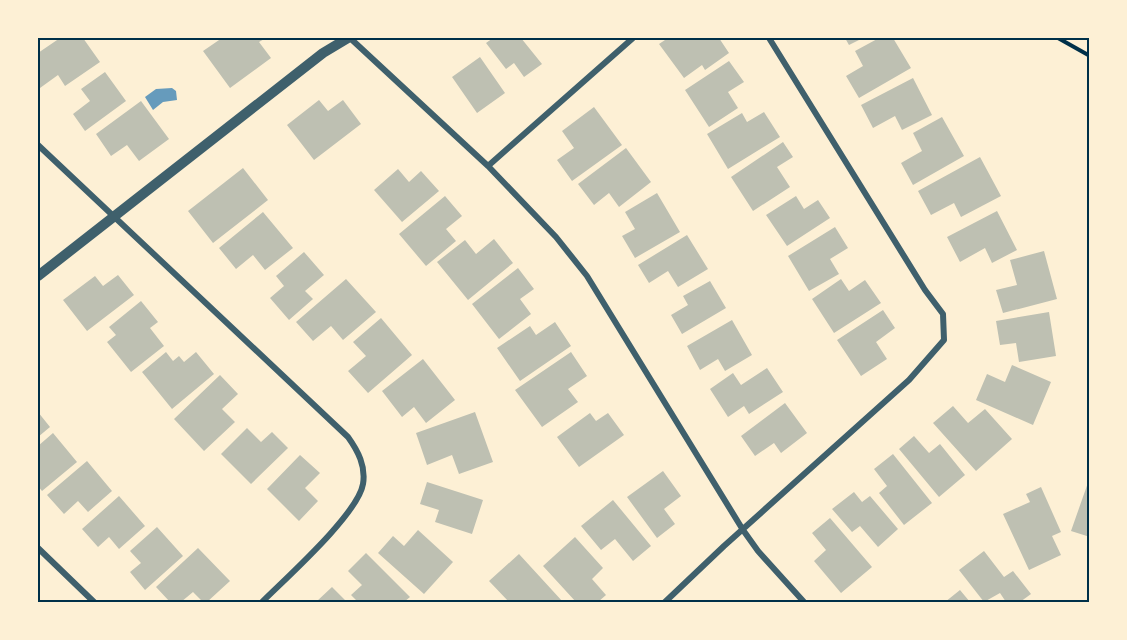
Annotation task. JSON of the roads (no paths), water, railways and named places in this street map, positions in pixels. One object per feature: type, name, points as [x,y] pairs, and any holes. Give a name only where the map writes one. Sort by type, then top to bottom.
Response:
[{"type":"street","points":[[38,276],[323,52],[349,38],[488,166],[556,237],[587,276],[743,530],[758,551],[804,603]]},
{"type":"street","points":[[488,166],[633,38]]},
{"type":"street","points":[[665,603],[909,380],[944,340],[943,314],[925,290],[769,38]]},
{"type":"street","points":[[38,146],[331,421],[358,450],[364,470],[363,485],[355,506],[262,603]]},
{"type":"street","points":[[38,548],[94,603]]},
{"type":"water","points":[[172,88],[176,91],[177,100],[163,102],[153,110],[145,97],[156,89]]}]
